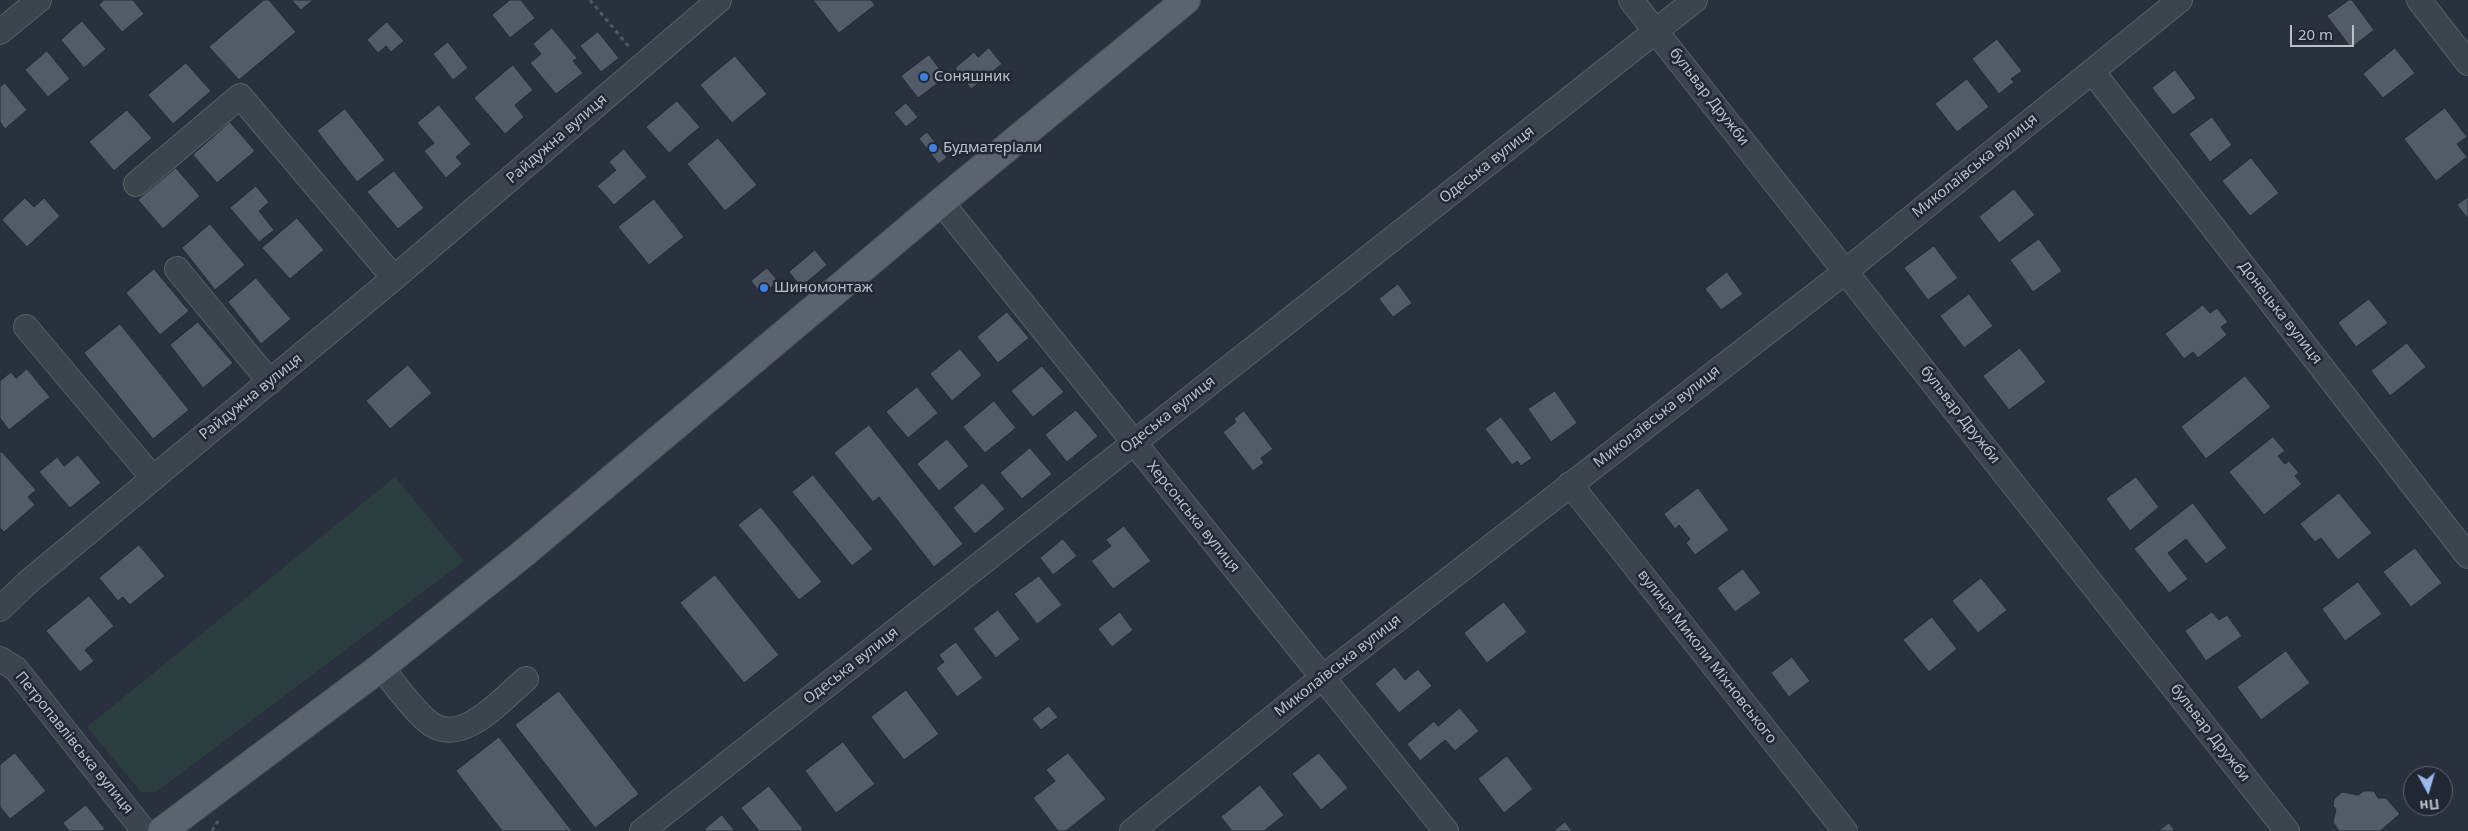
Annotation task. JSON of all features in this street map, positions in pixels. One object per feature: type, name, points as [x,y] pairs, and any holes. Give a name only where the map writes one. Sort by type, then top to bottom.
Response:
[{"type":"main road","points":[[162,831],[381,667],[524,553],[941,202],[1186,0]]},
{"type":"street","points":[[0,32],[39,0]]},
{"type":"street","name":"Райдужна вулиця","points":[[0,609],[27,583],[394,278],[719,0]]},
{"type":"street","name":"бульвар Дружби","points":[[1632,0],[2287,831]]},
{"type":"street","name":"Одеська вулиця","points":[[642,831],[1695,0]]},
{"type":"street","name":"Миколаївська вулиця","points":[[1132,831],[1323,677],[1846,271],[2180,0]]},
{"type":"street","points":[[2419,0],[2468,63]]},
{"type":"street","name":"Донецька вулиця","points":[[2092,71],[2468,556]]},
{"type":"street","points":[[136,184],[240,96],[394,278]]},
{"type":"street","name":"Херсонська вулиця","points":[[941,202],[1446,831]]},
{"type":"street","points":[[177,269],[270,382]]},
{"type":"street","points":[[26,327],[153,478]]},
{"type":"street","name":"вулиця Миколи Міхновського","points":[[1570,484],[1844,831]]},
{"type":"street","name":"Петропавлівська вулиця","points":[[0,659],[16,669],[144,831]]},
{"type":"street","points":[[381,667],[427,721],[442,730],[459,729],[471,725],[526,679]]},
{"type":"path","points":[[590,0],[644,64]]},
{"type":"shaded area","points":[[395,477],[464,561],[156,792],[141,792],[87,727]]},
{"type":"building","points":[[104,0],[133,0],[144,14],[122,32],[99,5]]},
{"type":"building","points":[[264,0],[269,0],[296,32],[239,80],[209,47]]},
{"type":"building","points":[[292,0],[313,0],[301,10]]},
{"type":"building","points":[[510,0],[521,0],[535,18],[510,38],[492,15]]},
{"type":"building","points":[[813,0],[871,0],[875,5],[839,33]]},
{"type":"building","points":[[2349,0],[2352,0],[2374,30],[2351,48],[2327,16]]},
{"type":"building","points":[[82,21],[106,49],[84,68],[61,40]]},
{"type":"building","points":[[387,22],[404,41],[391,52],[386,46],[378,53],[367,40]]},
{"type":"building","points":[[552,28],[577,58],[573,61],[583,73],[556,94],[530,63],[541,54],[533,44]]},
{"type":"building","points":[[598,32],[619,58],[601,72],[580,46]]},
{"type":"building","points":[[1997,39],[2022,71],[2011,79],[2014,82],[1999,94],[1972,59]]},
{"type":"building","points":[[448,42],[468,68],[453,80],[433,54]]},
{"type":"building","points":[[989,48],[1002,64],[971,89],[955,68],[974,52],[978,57]]},
{"type":"building","points":[[2395,48],[2415,73],[2383,98],[2363,74]]},
{"type":"building","points":[[47,51],[70,79],[48,97],[25,70]]},
{"type":"building","name":"Соняшник","points":[[929,55],[946,77],[918,98],[901,76]]},
{"type":"building","points":[[735,56],[767,94],[732,123],[700,85]]},
{"type":"building","points":[[186,63],[211,91],[173,124],[148,95]]},
{"type":"building","points":[[513,65],[533,90],[515,105],[524,117],[505,134],[474,98]]},
{"type":"building","points":[[2175,70],[2196,98],[2173,115],[2152,88]]},
{"type":"building","points":[[1967,79],[1989,107],[1957,132],[1935,104]]},
{"type":"building","points":[[5,83],[27,110],[5,129],[0,122],[0,87]]},
{"type":"building","points":[[677,101],[700,127],[669,153],[646,127]]},
{"type":"building","points":[[906,103],[918,117],[906,127],[894,113]]},
{"type":"building","points":[[439,105],[471,144],[456,157],[462,164],[446,178],[424,151],[434,143],[417,123]]},
{"type":"building","points":[[2445,108],[2467,137],[2457,144],[2467,157],[2436,181],[2404,139]]},
{"type":"building","points":[[345,109],[385,160],[357,182],[317,131]]},
{"type":"building","points":[[127,110],[152,138],[114,171],[89,142]]},
{"type":"building","points":[[2212,117],[2232,145],[2210,162],[2189,134]]},
{"type":"building","points":[[230,122],[255,151],[217,183],[193,155]]},
{"type":"building","name":"Будматеріали","points":[[927,132],[947,157],[939,164],[919,139]]},
{"type":"building","points":[[718,138],[757,185],[725,211],[687,164]]},
{"type":"building","points":[[624,149],[647,177],[614,205],[597,186],[616,170],[609,162]]},
{"type":"building","points":[[2251,158],[2279,193],[2250,216],[2222,181]]},
{"type":"building","points":[[176,168],[200,196],[163,229],[138,200]]},
{"type":"building","points":[[394,171],[424,208],[398,229],[367,192]]},
{"type":"building","points":[[256,186],[269,202],[259,211],[274,230],[259,242],[230,208]]},
{"type":"building","points":[[2014,189],[2035,215],[1999,243],[1979,217]]},
{"type":"building","points":[[2468,197],[2468,219],[2457,205]]},
{"type":"building","points":[[25,198],[34,207],[44,198],[60,216],[27,247],[2,220]]},
{"type":"building","points":[[654,199],[684,237],[649,265],[618,227]]},
{"type":"building","points":[[297,218],[324,250],[290,279],[262,248]]},
{"type":"building","points":[[210,224],[245,265],[215,290],[182,248]]},
{"type":"building","points":[[2039,239],[2062,271],[2033,292],[2010,260]]},
{"type":"building","points":[[1934,246],[1958,278],[1928,300],[1904,268]]},
{"type":"building","points":[[815,250],[827,265],[801,287],[789,272]]},
{"type":"building","name":"Шиномонтаж","points":[[767,268],[778,281],[762,295],[751,281]]},
{"type":"building","points":[[154,269],[189,311],[160,335],[126,293]]},
{"type":"building","points":[[1727,272],[1743,294],[1721,310],[1705,289]]},
{"type":"building","points":[[256,278],[291,319],[261,344],[228,302]]},
{"type":"building","points":[[1398,284],[1412,303],[1393,317],[1379,299]]},
{"type":"building","points":[[1969,294],[1993,326],[1964,348],[1940,316]]},
{"type":"building","points":[[2369,299],[2388,323],[2356,347],[2338,323]]},
{"type":"building","points":[[2203,305],[2210,313],[2217,308],[2228,322],[2221,327],[2227,335],[2198,358],[2193,352],[2184,359],[2165,334]]},
{"type":"building","points":[[1007,312],[1029,338],[998,363],[977,337]]},
{"type":"building","points":[[198,322],[233,363],[203,388],[170,345]]},
{"type":"building","points":[[120,324],[189,410],[153,439],[84,353]]},
{"type":"building","points":[[2407,343],[2426,367],[2390,396],[2371,371]]},
{"type":"building","points":[[2020,348],[2046,382],[2009,410],[1983,376]]},
{"type":"building","points":[[960,349],[982,375],[952,401],[930,374]]},
{"type":"building","points":[[408,365],[432,393],[390,429],[366,401]]},
{"type":"building","points":[[1042,366],[1064,392],[1033,417],[1011,391]]},
{"type":"building","points":[[27,369],[50,397],[9,430],[0,418],[0,381],[11,372],[16,378]]},
{"type":"building","points":[[2245,376],[2271,407],[2206,459],[2181,427]]},
{"type":"building","points":[[917,387],[938,413],[908,438],[886,412]]},
{"type":"building","points":[[1555,391],[1577,423],[1551,442],[1528,409]]},
{"type":"building","points":[[994,401],[1016,428],[985,453],[963,427]]},
{"type":"building","points":[[1076,410],[1098,436],[1067,462],[1045,435]]},
{"type":"building","points":[[1244,411],[1273,449],[1261,458],[1264,463],[1253,471],[1223,432],[1236,422],[1234,419]]},
{"type":"building","points":[[1501,417],[1532,458],[1521,466],[1517,461],[1512,465],[1485,429]]},
{"type":"building","points":[[869,425],[963,544],[934,567],[879,497],[873,502],[834,453]]},
{"type":"building","points":[[2273,437],[2285,451],[2278,456],[2285,464],[2289,461],[2299,473],[2295,476],[2302,484],[2264,515],[2229,472]]},
{"type":"building","points":[[947,439],[969,466],[939,491],[917,464]]},
{"type":"building","points":[[1030,448],[1052,474],[1022,499],[1000,473]]},
{"type":"building","points":[[2,452],[36,490],[28,497],[35,505],[4,532],[0,528],[0,453]]},
{"type":"building","points":[[78,455],[101,483],[70,508],[39,472],[57,457],[64,466]]},
{"type":"building","points":[[813,475],[873,549],[852,566],[792,492]]},
{"type":"building","points":[[2136,477],[2159,507],[2130,531],[2106,499]]},
{"type":"building","points":[[983,483],[1005,509],[975,534],[953,508]]},
{"type":"building","points":[[1698,488],[1729,530],[1695,555],[1686,543],[1690,539],[1679,525],[1675,529],[1664,514]]},
{"type":"building","points":[[2339,493],[2372,533],[2338,560],[2321,538],[2315,542],[2300,524]]},
{"type":"building","points":[[2193,503],[2227,548],[2206,564],[2186,539],[2168,553],[2188,579],[2169,593],[2134,549]]},
{"type":"building","points":[[761,507],[822,582],[799,600],[738,525]]},
{"type":"building","points":[[1124,526],[1151,561],[1113,589],[1091,561],[1111,546],[1106,540]]},
{"type":"building","points":[[1063,539],[1077,556],[1053,575],[1040,558]]},
{"type":"building","points":[[139,545],[165,576],[130,605],[123,597],[118,601],[99,578]]},
{"type":"building","points":[[2415,548],[2442,583],[2411,607],[2383,572]]},
{"type":"building","points":[[1743,569],[1761,593],[1735,612],[1717,588]]},
{"type":"building","points":[[715,575],[779,655],[744,683],[680,603]]},
{"type":"building","points":[[1039,576],[1062,605],[1037,624],[1014,594]]},
{"type":"building","points":[[1981,578],[2007,610],[1978,633],[1952,601]]},
{"type":"building","points":[[2358,582],[2382,614],[2345,641],[2322,609]]},
{"type":"building","points":[[89,596],[114,626],[85,650],[94,661],[80,672],[46,631]]},
{"type":"building","points":[[1504,602],[1527,632],[1487,663],[1464,633]]},
{"type":"building","points":[[998,610],[1020,639],[996,658],[973,629]]},
{"type":"building","points":[[1120,612],[1133,630],[1112,647],[1098,629]]},
{"type":"building","points":[[2212,612],[2219,620],[2227,615],[2242,636],[2206,661],[2185,631]]},
{"type":"building","points":[[1932,617],[1957,649],[1929,672],[1903,640]]},
{"type":"building","points":[[956,642],[983,678],[957,697],[936,668],[944,662],[939,655]]},
{"type":"building","points":[[2286,651],[2310,683],[2261,720],[2237,687]]},
{"type":"building","points":[[1792,657],[1810,681],[1789,697],[1771,673]]},
{"type":"building","points":[[1395,667],[1405,680],[1418,669],[1432,686],[1399,713],[1375,684]]},
{"type":"building","points":[[906,690],[939,734],[904,760],[871,717]]},
{"type":"building","points":[[559,691],[639,794],[595,828],[515,725]]},
{"type":"building","points":[[1049,706],[1058,717],[1041,730],[1032,719]]},
{"type":"building","points":[[1460,708],[1479,731],[1455,751],[1445,740],[1420,761],[1407,744],[1434,721],[1438,726]]},
{"type":"building","points":[[499,737],[572,831],[502,831],[456,771]]},
{"type":"building","points":[[843,742],[875,784],[836,813],[805,771]]},
{"type":"building","points":[[15,753],[46,791],[10,819],[0,807],[0,765]]},
{"type":"building","points":[[1068,753],[1106,799],[1066,831],[1058,831],[1033,798],[1055,781],[1046,770]]},
{"type":"building","points":[[1319,753],[1348,788],[1321,810],[1292,774]]},
{"type":"building","points":[[1507,756],[1533,789],[1504,813],[1478,779]]},
{"type":"building","points":[[1260,785],[1284,815],[1264,831],[1232,831],[1221,817]]},
{"type":"building","points":[[769,786],[803,829],[801,831],[759,831],[741,808]]},
{"type":"building","points":[[2364,791],[2374,791],[2378,798],[2386,798],[2400,814],[2380,831],[2339,831],[2333,822],[2336,809],[2333,806],[2334,799],[2342,792],[2358,795]]},
{"type":"building","points":[[86,805],[105,829],[102,831],[69,831],[63,823]]},
{"type":"building","points":[[722,815],[735,831],[706,831],[705,829]]},
{"type":"building","points":[[1565,822],[1572,831],[1554,831]]},
{"type":"building","points":[[2169,823],[2175,831],[2159,831]]},
{"type":"place","name":"Соняшник","points":[[924,77]]},
{"type":"place","name":"Будматеріали","points":[[933,148]]},
{"type":"place","name":"Шиномонтаж","points":[[764,288]]}]
